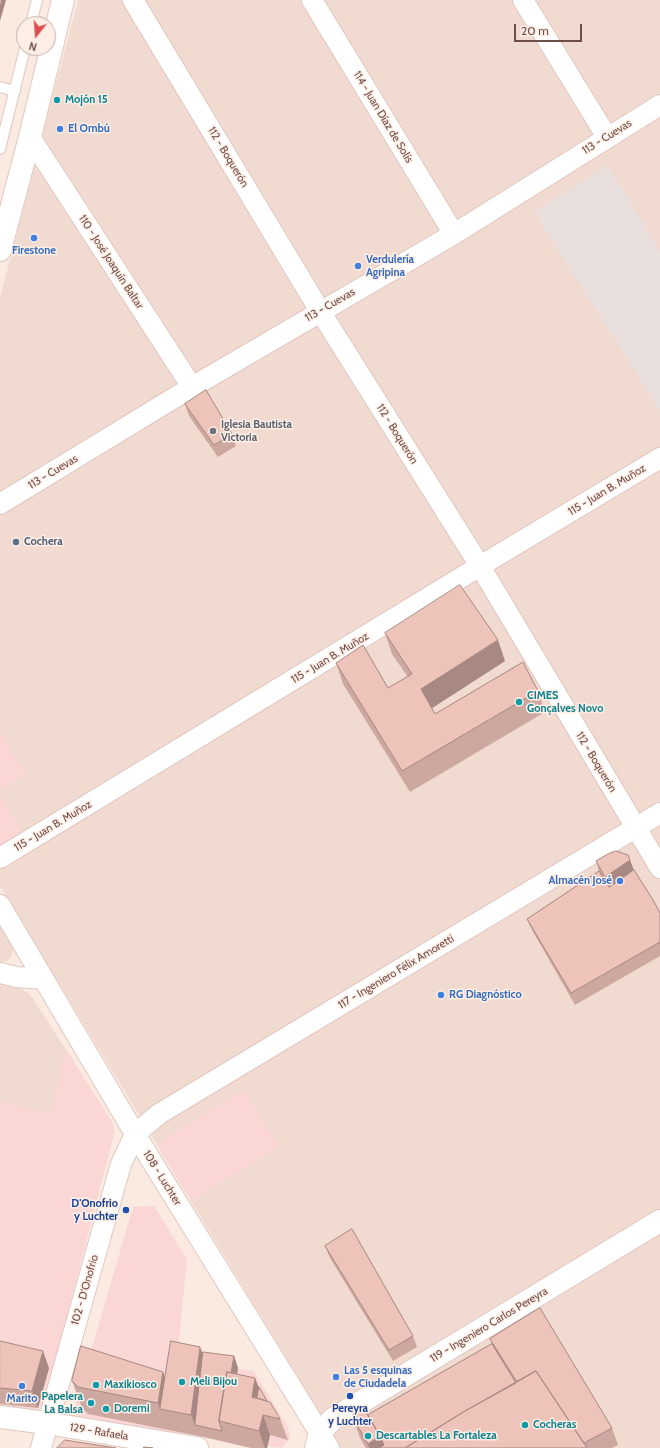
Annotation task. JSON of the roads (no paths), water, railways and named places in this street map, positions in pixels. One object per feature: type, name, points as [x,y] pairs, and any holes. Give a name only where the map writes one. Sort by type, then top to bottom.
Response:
[{"type":"street","points":[[0,250],[30,137],[63,0]]},
{"type":"street","name":"112 - Boquerón","points":[[133,0],[320,311],[480,566],[660,868]]},
{"type":"street","name":"114 - Juan Díaz de Solís","points":[[312,0],[454,234]]},
{"type":"street","points":[[523,0],[607,137]]},
{"type":"street","name":"113 - Cuevas","points":[[0,504],[192,387],[454,234],[660,105]]},
{"type":"street","name":"110 - José Joaquín Baltar","points":[[30,137],[192,387]]},
{"type":"street","name":"115 - Juan B. Muñoz","points":[[0,858],[660,458]]},
{"type":"street","name":"117 - Ingeniero Félix Amoretti","points":[[135,1134],[159,1114],[660,813]]},
{"type":"street","name":"108 - Luchter","points":[[0,905],[135,1134],[322,1443]]},
{"type":"street","points":[[0,972],[17,977],[43,979]]},
{"type":"street","name":"102 - D'Onofrio","points":[[41,1448],[121,1164],[135,1134]]},
{"type":"street","name":"119 - Ingeniero Carlos Pereyra","points":[[322,1443],[333,1419],[660,1221]]},
{"type":"street","name":"129 - Rafaela","points":[[0,1417],[47,1423],[198,1448]]},
{"type":"lane","points":[[33,16],[37,0]]},
{"type":"lane","points":[[0,149],[23,56]]},
{"type":"lane","points":[[0,87],[15,91]]},
{"type":"place","name":"Mojón 15","points":[[57,100]]},
{"type":"place","name":"El Ombú","points":[[60,129]]},
{"type":"place","name":"Firestone","points":[[34,238]]},
{"type":"place","name":"Verdulería Agripina","points":[[358,266]]},
{"type":"place","name":"Iglesia Bautista Victoria","points":[[213,431]]},
{"type":"place","name":"Cochera","points":[[16,542]]},
{"type":"place","name":"CIMES Gonçalves Novo","points":[[519,702]]},
{"type":"place","name":"Almacén José","points":[[620,881]]},
{"type":"place","name":"RG Diagnóstico","points":[[441,995]]},
{"type":"place","name":"D'Onofrio y Luchter","points":[[126,1210]]},
{"type":"place","name":"Las 5 esquinas de Ciudadela","points":[[336,1377]]},
{"type":"place","name":"Meli Bijou","points":[[182,1382]]},
{"type":"place","name":"Maxikiosco","points":[[96,1385]]},
{"type":"place","name":"Marito","points":[[22,1386]]},
{"type":"place","name":"Pereyra y Luchter","points":[[350,1396]]},
{"type":"place","name":"Papelera La Balsa","points":[[91,1403]]},
{"type":"place","name":"Doremi","points":[[106,1409]]},
{"type":"place","name":"Cocheras","points":[[525,1425]]},
{"type":"place","name":"Descartables La Fortaleza","points":[[368,1436]]}]
